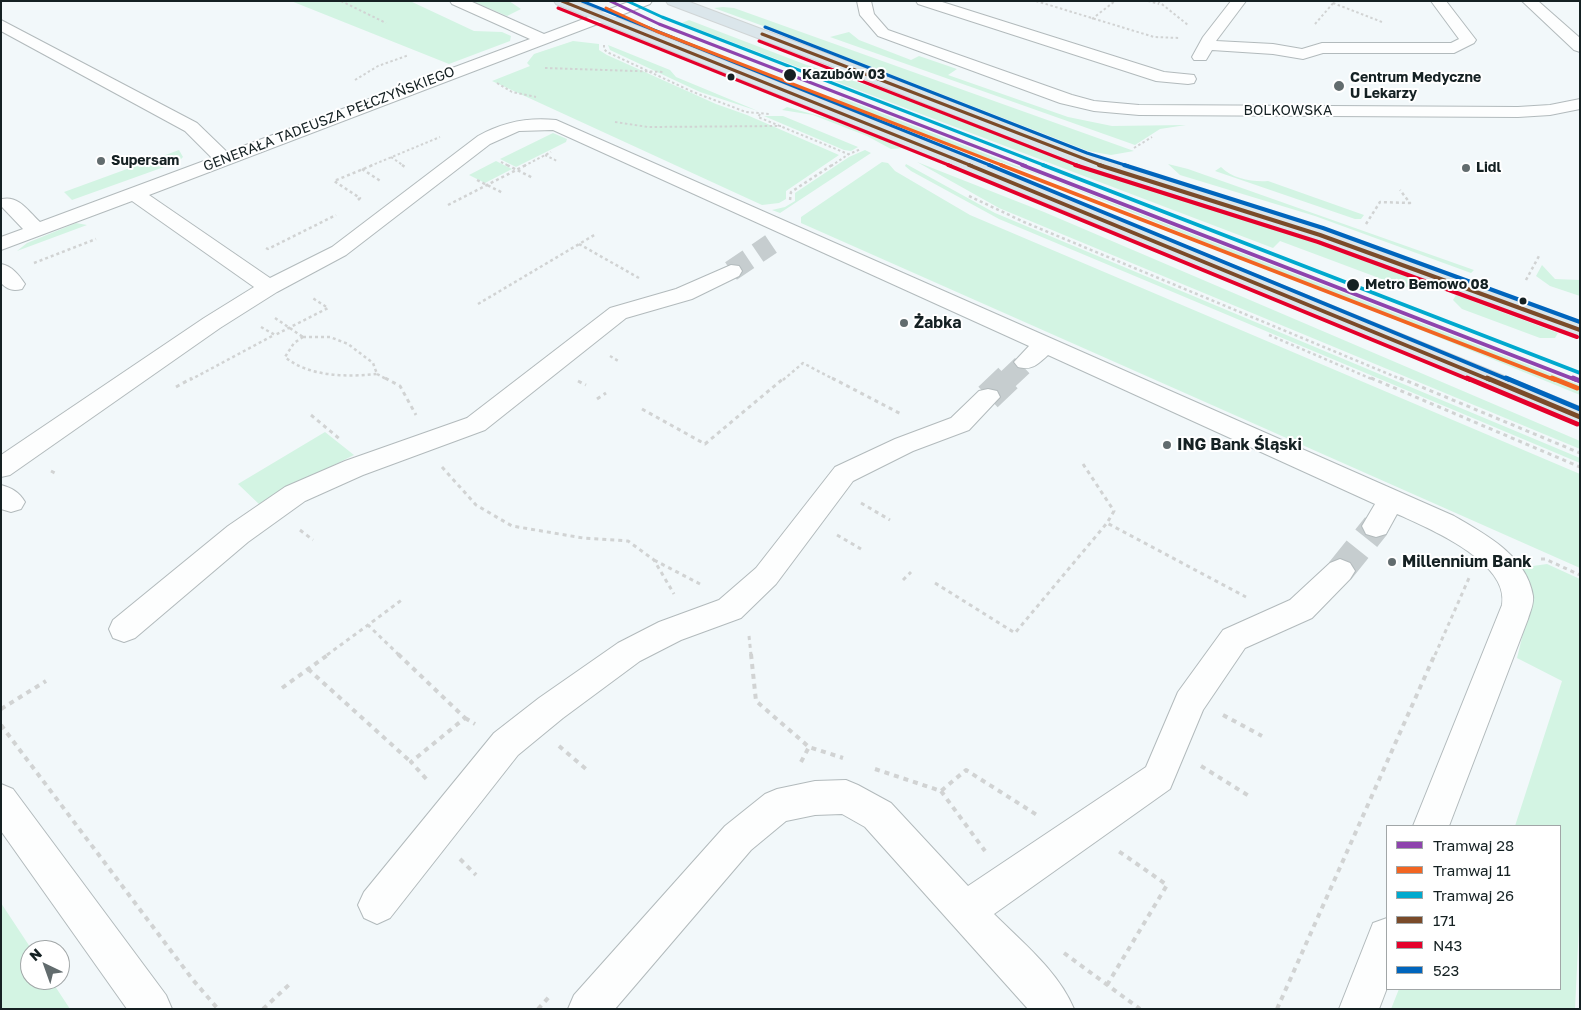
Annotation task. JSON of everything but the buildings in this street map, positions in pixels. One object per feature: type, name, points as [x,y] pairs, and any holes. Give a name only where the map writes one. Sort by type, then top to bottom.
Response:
[{"type":"main road","points":[[561,1],[1070,206],[1580,417]]},
{"type":"main road","points":[[673,1],[848,67],[1084,160],[1320,235],[1580,330]]},
{"type":"street","points":[[457,1],[543,39]]},
{"type":"street","name":"GENERAŁA TADEUSZA PEŁCZYŃSKIEGO","points":[[1,244],[222,159],[645,1]]},
{"type":"street","name":"BOLKOWSKA","points":[[864,1],[867,15],[883,33],[1066,99],[1094,106],[1206,111],[1518,112],[1550,110],[1580,104]]},
{"type":"street","points":[[923,1],[1162,77],[1188,79]]},
{"type":"street","points":[[1188,79],[1208,43],[1239,1]]},
{"type":"street","points":[[1208,43],[1273,49],[1303,54],[1322,48],[1454,48],[1468,40],[1438,1]]},
{"type":"street","points":[[1530,1],[1580,47]]},
{"type":"street","points":[[1,25],[190,127],[222,159]]},
{"type":"street","points":[[486,60],[497,74]]},
{"type":"street","points":[[1188,79],[1206,111]]},
{"type":"street","points":[[1,468],[212,323],[269,287],[339,251],[484,140],[500,131],[535,122],[556,125],[794,230],[1444,523],[1480,544],[1513,580],[1518,598],[1513,619],[1431,825]]},
{"type":"street","points":[[133,193],[269,287]]},
{"type":"street","points":[[8,203],[36,230]]},
{"type":"street","points":[[771,244],[794,230]]},
{"type":"street","points":[[124,629],[238,534],[295,494],[354,468],[476,424],[618,313],[674,296],[708,283],[731,271]]},
{"type":"street","points":[[1026,362],[1046,344]]},
{"type":"street","points":[[377,906],[506,744],[629,652],[670,631],[730,609],[766,576],[844,474],[904,445],[960,424],[988,397]]},
{"type":"street","points":[[1376,526],[1392,500]]},
{"type":"street","points":[[965,911],[1158,778],[1192,698],[1234,639],[1301,609],[1340,571]]},
{"type":"street","points":[[588,1009],[738,838],[777,806],[815,798],[846,798],[878,815],[1028,977],[1054,1009]]},
{"type":"street","points":[[1,801],[152,1009]]},
{"type":"street","points":[[1359,1009],[1386,940]]},
{"type":"path","points":[[341,1],[386,23]]},
{"type":"path","points":[[1036,1],[1154,37],[1208,43]]},
{"type":"path","points":[[1091,19],[1115,1]]},
{"type":"path","points":[[1148,1],[1161,4]]},
{"type":"path","points":[[1158,1],[1208,43]]},
{"type":"path","points":[[1334,3],[1388,24]]},
{"type":"path","points":[[378,66],[408,54]]},
{"type":"path","points":[[539,68],[665,72]]},
{"type":"path","points":[[497,74],[512,92],[537,97]]},
{"type":"path","points":[[760,108],[758,117],[849,154],[854,154],[865,147]]},
{"type":"path","points":[[608,121],[648,127],[781,126]]},
{"type":"path","points":[[360,198],[334,180],[444,135]]},
{"type":"path","points":[[446,206],[558,148]]},
{"type":"path","points":[[758,214],[769,207],[783,205],[790,200],[791,192],[849,154]]},
{"type":"path","points":[[544,155],[557,161]]},
{"type":"path","points":[[391,157],[406,168],[399,173]]},
{"type":"path","points":[[496,159],[533,178]]},
{"type":"path","points":[[362,169],[383,183]]},
{"type":"path","points":[[472,178],[503,193]]},
{"type":"path","points":[[1364,226],[1380,202],[1410,203],[1400,190]]},
{"type":"path","points":[[354,203],[368,193]]},
{"type":"path","points":[[260,244],[268,249],[342,212]]},
{"type":"path","points":[[478,304],[596,234]]},
{"type":"path","points":[[7,276],[97,239]]},
{"type":"path","points":[[579,244],[674,296]]},
{"type":"path","points":[[1526,280],[1539,256]]},
{"type":"path","points":[[170,389],[328,308],[309,296],[316,291]]},
{"type":"path","points":[[1247,315],[1580,453]]},
{"type":"path","points":[[258,326],[275,335]]},
{"type":"path","points":[[290,327],[302,337]]},
{"type":"path","points":[[1269,335],[1580,467]]},
{"type":"path","points":[[376,374],[374,363],[348,344],[330,337],[302,337],[294,343],[285,357],[291,364],[318,371],[358,377],[376,374],[400,386],[442,467],[476,505],[512,526],[583,538],[628,541],[654,560],[704,586],[748,628],[756,701],[809,747],[847,760]]},
{"type":"path","points":[[642,409],[705,444],[803,363],[936,434]]},
{"type":"path","points":[[597,399],[606,394]]},
{"type":"path","points":[[935,583],[1015,633],[1107,523],[1114,511],[1083,464]]},
{"type":"path","points":[[1107,523],[1284,617]]},
{"type":"path","points":[[654,560],[673,591],[688,625]]},
{"type":"path","points":[[1554,563],[1580,575]]},
{"type":"path","points":[[903,580],[911,572]]},
{"type":"path","points":[[1277,1009],[1470,576]]},
{"type":"path","points":[[282,688],[403,599]]},
{"type":"path","points":[[368,625],[465,718],[411,762]]},
{"type":"path","points":[[308,669],[411,762],[454,811]]},
{"type":"path","points":[[1,709],[46,680]]},
{"type":"path","points":[[1192,698],[1262,736]]},
{"type":"path","points":[[1,725],[193,980],[218,1009]]},
{"type":"path","points":[[1171,747],[1250,796]]},
{"type":"path","points":[[866,766],[941,791],[966,770],[1167,885],[1107,985]]},
{"type":"path","points":[[1060,950],[1140,1009]]},
{"type":"path","points":[[263,1009],[292,982]]},
{"type":"green space","points":[[291,1],[410,1],[474,31],[502,32],[511,36],[510,41],[449,64]]},
{"type":"green space","points":[[472,1],[509,1],[521,9],[507,16]]},
{"type":"green space","points":[[714,8],[734,8],[1134,151],[1111,155],[1088,151],[815,45]]},
{"type":"green space","points":[[689,20],[804,64],[889,93],[1077,166],[1287,233],[1422,282],[1418,287],[1403,287],[1280,241],[1273,248],[682,23]]},
{"type":"green space","points":[[849,32],[859,40],[911,60],[919,56],[957,69],[948,75],[1068,117],[1112,126],[1186,125],[1160,129],[1135,145],[830,37]]},
{"type":"green space","points":[[573,41],[599,44],[599,50],[607,55],[716,104],[747,115],[839,155],[786,191],[786,199],[779,203],[762,205],[492,81],[530,66],[527,63],[534,54]]},
{"type":"green space","points":[[608,45],[670,70],[676,77],[758,111],[700,92],[610,50]]},
{"type":"green space","points":[[842,98],[1580,385],[1580,395],[1045,177],[935,140],[835,102]]},
{"type":"green space","points":[[787,107],[830,119],[903,148],[891,149],[867,136],[813,115],[782,110]]},
{"type":"green space","points":[[764,116],[783,116],[858,147],[851,151],[844,150]]},
{"type":"green space","points":[[553,133],[567,139],[566,142],[516,167],[500,159]]},
{"type":"green space","points":[[179,150],[183,157],[178,162],[72,200],[64,192]]},
{"type":"green space","points":[[865,150],[871,153],[780,213],[772,210],[785,207],[795,201],[795,193],[849,157]]},
{"type":"green space","points":[[496,161],[512,169],[485,183],[469,175]]},
{"type":"green space","points":[[882,162],[888,163],[895,171],[970,215],[1580,474],[1580,568],[801,223],[801,217]]},
{"type":"green space","points":[[917,162],[1044,212],[1580,441],[1580,449],[999,208]]},
{"type":"green space","points":[[906,164],[995,213],[1580,458],[1580,463],[999,219],[911,171],[905,166]]},
{"type":"green space","points":[[1168,164],[1188,169],[1474,270],[1471,273],[1315,216],[1180,175]]},
{"type":"green space","points":[[1221,167],[1237,177],[1256,181],[1268,181],[1364,215],[1361,219],[1355,219],[1215,171]]},
{"type":"green space","points":[[76,223],[87,225],[17,251],[27,243]]},
{"type":"green space","points":[[1542,265],[1555,279],[1580,280],[1580,296],[1550,286],[1536,276]]},
{"type":"green space","points":[[1456,295],[1558,333],[1555,338],[1540,338],[1462,309],[1453,300]]},
{"type":"green space","points":[[325,432],[354,455],[290,487],[261,506],[238,484]]},
{"type":"green space","points":[[1547,564],[1580,579],[1580,905],[1575,1009],[1391,1009],[1399,990],[1561,990],[1561,825],[1515,825],[1562,681],[1517,658],[1530,605],[1519,568]]},
{"type":"green space","points":[[1,903],[25,940],[20,940],[20,990],[58,990],[70,1009],[1,1009]]},
{"type":"tunnel","points":[[731,271],[771,244]]},
{"type":"tunnel","points":[[1007,380],[1026,362]]},
{"type":"tunnel","points":[[988,397],[1008,378]]},
{"type":"tunnel","points":[[1340,571],[1376,526]]},
{"type":"tram line","name":"28","points":[[610,1],[659,24],[1580,381]]},
{"type":"tram line","name":"26","points":[[627,1],[662,17],[1580,373]]},
{"type":"tram line","name":"11","points":[[606,8],[656,31],[1577,388]]},
{"type":"transit line","name":"171","points":[[562,1],[1071,206],[1580,417]]},
{"type":"transit line","name":"523","points":[[582,1],[1074,199],[1580,409]]},
{"type":"transit line","name":"N43","points":[[558,8],[1068,213],[1577,424]]},
{"type":"transit line","name":"523","points":[[765,27],[1087,153],[1323,228],[1580,322]]},
{"type":"transit line","name":"171","points":[[762,34],[1084,160],[1320,235],[1580,330]]},
{"type":"transit line","name":"N43","points":[[759,41],[1081,167],[1318,242],[1577,337]]},
{"type":"place","name":"Kazubów 03","points":[[790,75]]},
{"type":"place","name":"Centrum Medyczne U Lekarzy","points":[[1339,86]]},
{"type":"place","name":"Supersam","points":[[101,161]]},
{"type":"place","name":"Lidl","points":[[1466,168]]},
{"type":"place","name":"Metro Bemowo 08","points":[[1353,285]]},
{"type":"place","name":"Żabka","points":[[904,323]]},
{"type":"place","name":"ING Bank Śląski","points":[[1167,445]]},
{"type":"place","name":"Millennium Bank","points":[[1392,562]]}]
